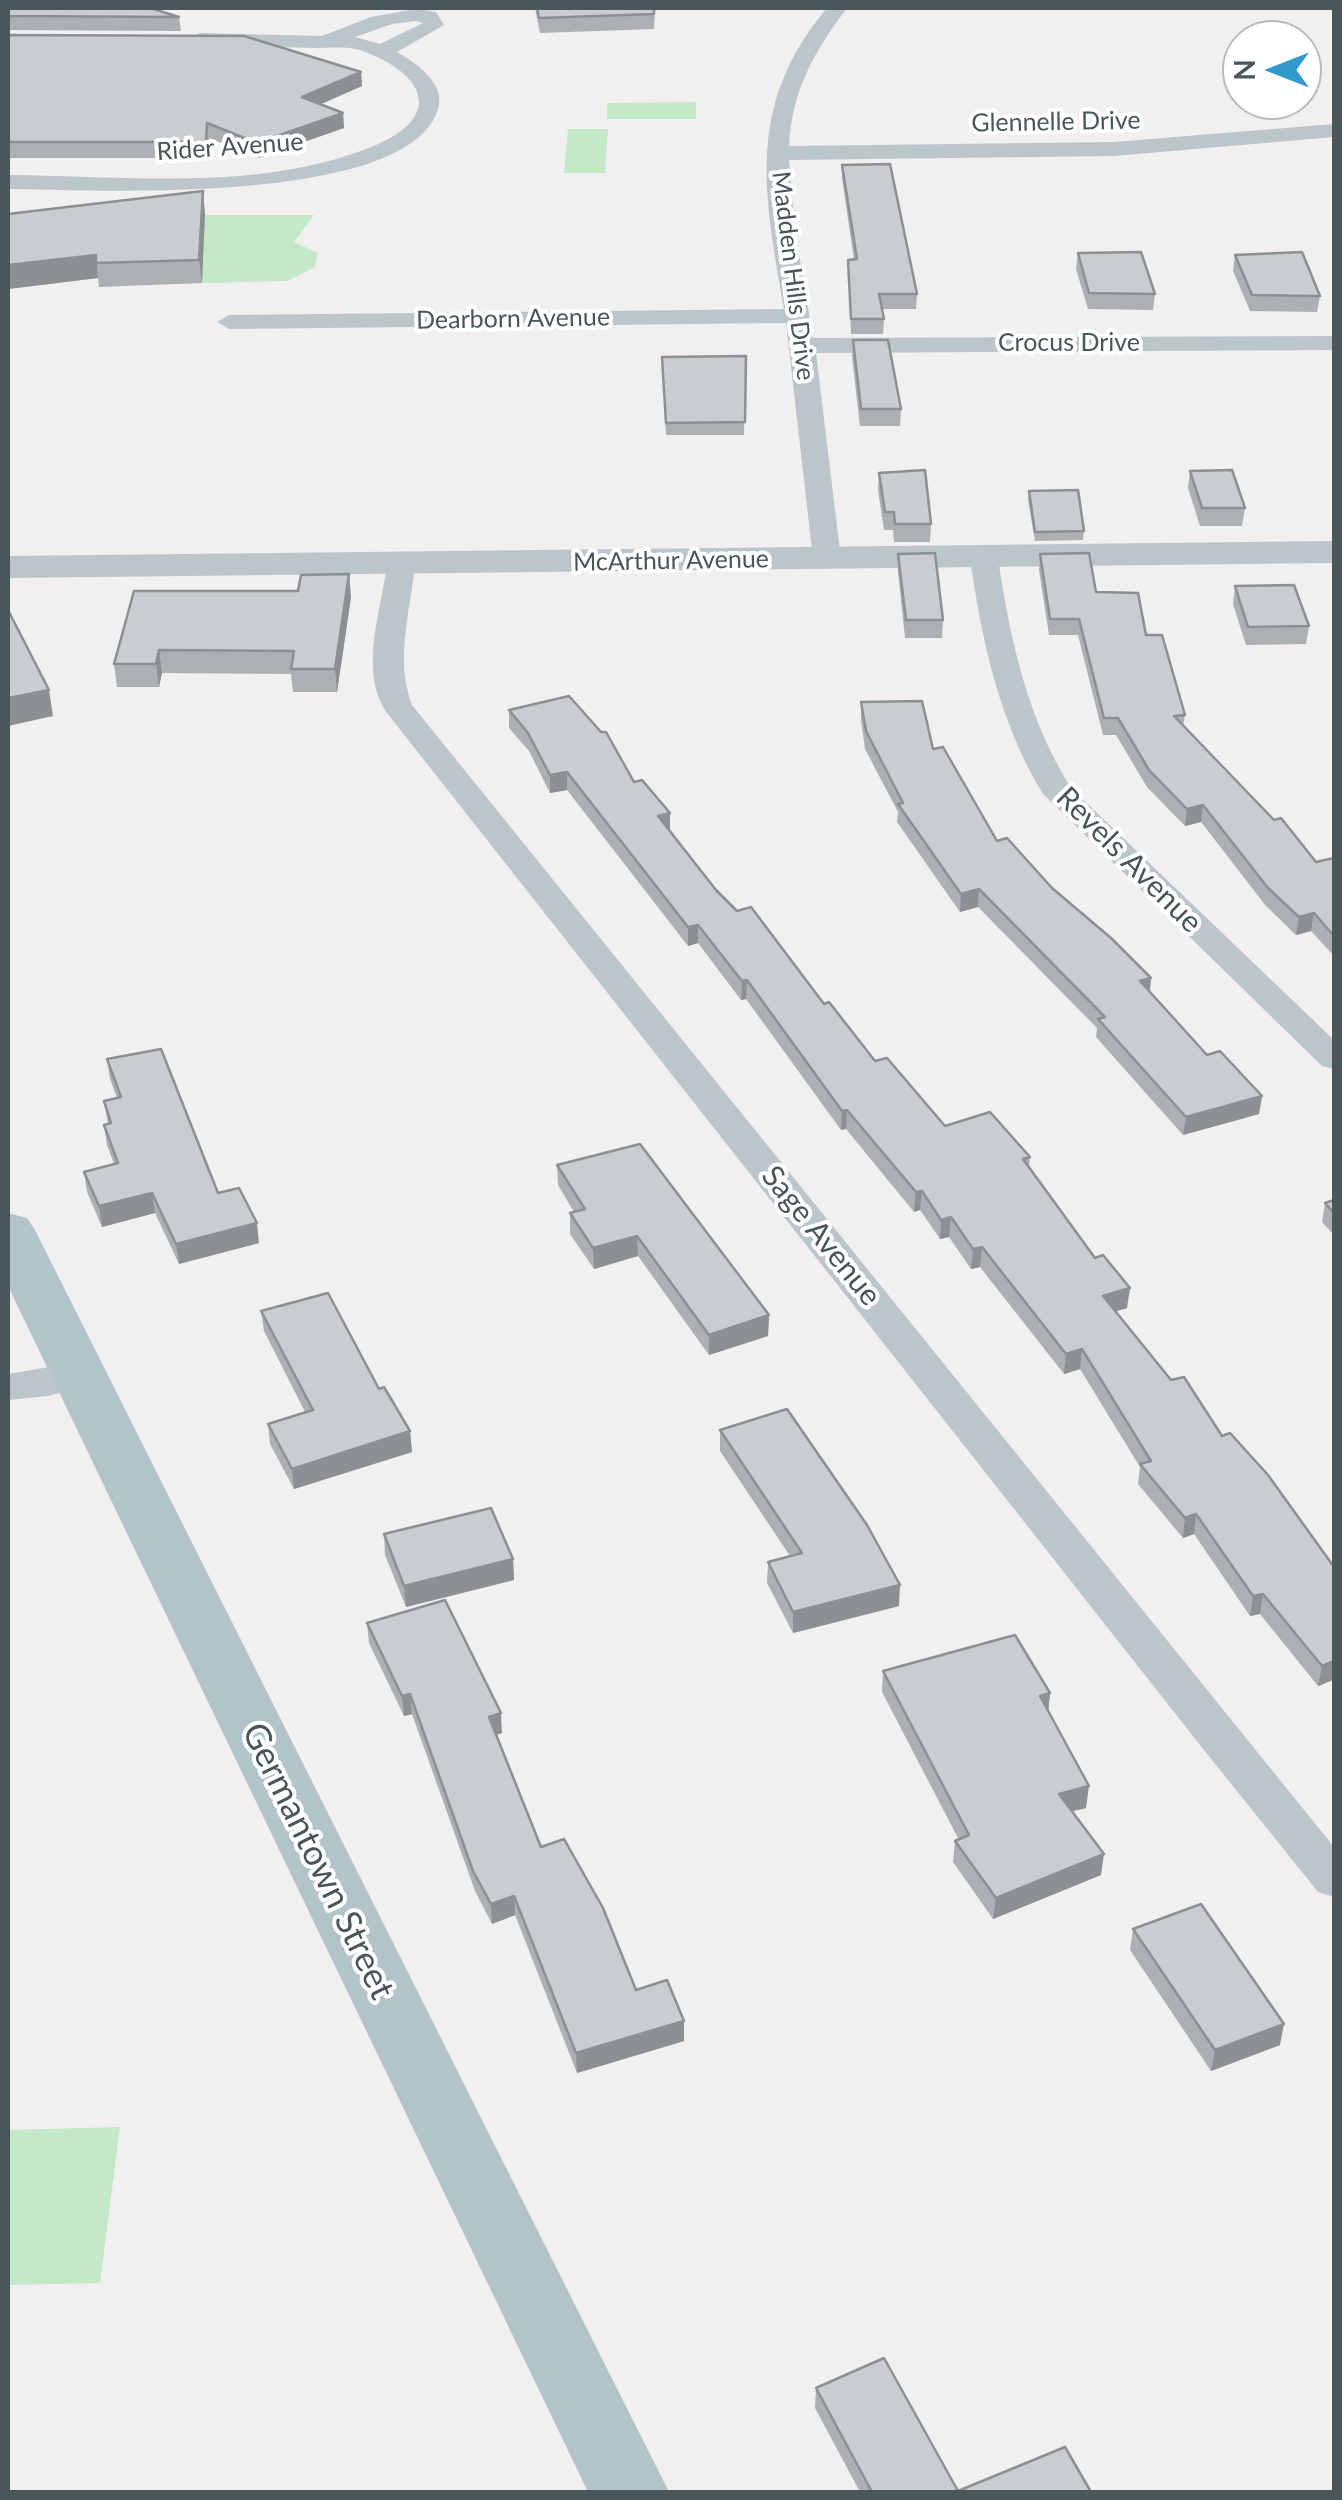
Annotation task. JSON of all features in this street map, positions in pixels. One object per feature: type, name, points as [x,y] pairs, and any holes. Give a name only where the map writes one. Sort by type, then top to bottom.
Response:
[{"type":"main road","name":"Germantown Street","points":[[8,1230],[630,2492]]},
{"type":"street","name":"Madden Hills Drive","points":[[827,559],[803,346],[780,196],[778,152],[786,93],[816,32],[837,8]]},
{"type":"street","points":[[179,39],[328,40],[347,40],[382,51],[434,25],[429,16],[409,14],[385,18],[328,40]]},
{"type":"street","name":"Rider Avenue","points":[[8,182],[236,179],[299,172],[354,160],[390,146],[416,129],[432,104],[425,82],[382,51]]},
{"type":"street","name":"Glennelle Drive","points":[[778,152],[1114,149],[1334,132]]},
{"type":"street","name":"Dearborn Avenue","points":[[229,322],[797,316]]},
{"type":"street","name":"Crocus Drive","points":[[803,346],[1334,343]]},
{"type":"street","name":"McArthur Avenue","points":[[8,567],[1334,552]]},
{"type":"street","name":"Revels Avenue","points":[[984,558],[1018,713],[1034,753],[1058,794],[1334,1059]]},
{"type":"street","name":"Sage Avenue","points":[[401,564],[391,626],[389,679],[398,707],[1056,1538],[1334,1879]]},
{"type":"street","points":[[8,1387],[48,1383],[79,1374]]},
{"type":"green space","points":[[696,102],[696,119],[607,119],[607,103]]},
{"type":"green space","points":[[568,129],[608,129],[605,173],[564,173]]},
{"type":"green space","points":[[205,215],[314,215],[294,242],[318,253],[315,267],[287,281],[202,283]]},
{"type":"green space","points":[[120,2127],[100,2283],[8,2285],[8,2130]]},
{"type":"building","points":[[8,8],[150,8],[179,17],[8,16]]},
{"type":"building","points":[[537,8],[654,8],[654,14],[539,18]]},
{"type":"building","points":[[8,35],[244,36],[361,72],[302,97],[343,113],[257,143],[207,123],[206,142],[8,142]]},
{"type":"building","points":[[890,164],[917,294],[879,294],[884,319],[851,319],[848,260],[857,259],[842,165]]},
{"type":"building","points":[[203,191],[199,260],[96,263],[96,255],[8,265],[8,214]]},
{"type":"building","points":[[1141,252],[1155,294],[1089,293],[1078,253]]},
{"type":"building","points":[[1302,252],[1320,296],[1252,295],[1235,255]]},
{"type":"building","points":[[853,340],[888,340],[901,409],[861,409]]},
{"type":"building","points":[[746,356],[745,422],[666,423],[662,357]]},
{"type":"building","points":[[925,470],[931,524],[895,524],[894,512],[885,512],[879,473]]},
{"type":"building","points":[[1232,470],[1245,508],[1202,508],[1190,471]]},
{"type":"building","points":[[1078,490],[1084,531],[1035,532],[1029,491]]},
{"type":"building","points":[[935,553],[943,620],[906,620],[898,554]]},
{"type":"building","points":[[1089,553],[1096,592],[1138,593],[1146,635],[1162,635],[1185,715],[1174,716],[1274,820],[1281,818],[1316,862],[1334,858],[1334,936],[1314,913],[1299,917],[1268,888],[1203,805],[1187,809],[1149,770],[1118,718],[1104,718],[1079,619],[1050,619],[1040,554]]},
{"type":"building","points":[[349,574],[335,669],[291,669],[294,651],[159,650],[156,664],[114,664],[134,591],[298,591],[301,575]]},
{"type":"building","points":[[1294,585],[1309,626],[1248,627],[1235,586]]},
{"type":"building","points":[[8,610],[49,690],[8,698]]},
{"type":"building","points":[[569,696],[601,732],[606,732],[634,782],[642,780],[670,813],[658,816],[716,890],[737,911],[751,907],[824,1004],[829,1002],[875,1061],[887,1058],[945,1126],[990,1112],[1030,1157],[1023,1159],[1095,1258],[1103,1255],[1130,1288],[1103,1296],[1171,1380],[1184,1377],[1222,1436],[1230,1433],[1268,1475],[1334,1567],[1334,1661],[1322,1666],[1263,1594],[1253,1596],[1196,1514],[1185,1518],[1140,1464],[1151,1461],[1082,1349],[1066,1354],[982,1247],[973,1249],[951,1217],[941,1220],[922,1191],[916,1192],[847,1110],[842,1111],[747,980],[742,981],[698,925],[688,927],[567,772],[550,775],[528,733],[509,710]]},
{"type":"building","points":[[922,701],[933,749],[943,747],[997,841],[1007,838],[1052,888],[1111,938],[1151,978],[1140,981],[1207,1055],[1220,1051],[1262,1096],[1186,1117],[1098,1019],[1105,1017],[979,889],[961,894],[898,804],[903,803],[866,731],[861,702]]},
{"type":"building","points":[[161,1049],[218,1193],[239,1188],[257,1223],[176,1244],[152,1193],[99,1206],[84,1172],[118,1163],[104,1125],[111,1123],[104,1101],[121,1097],[107,1059]]},
{"type":"building","points":[[640,1144],[769,1315],[709,1335],[637,1236],[593,1248],[570,1213],[585,1209],[557,1165]]},
{"type":"building","points":[[328,1293],[379,1389],[384,1387],[410,1431],[292,1469],[268,1424],[313,1410],[261,1311]]},
{"type":"building","points":[[787,1409],[867,1525],[900,1585],[793,1612],[768,1562],[802,1553],[720,1430]]},
{"type":"building","points":[[491,1508],[513,1559],[404,1586],[384,1534]]},
{"type":"building","points":[[445,1600],[501,1713],[489,1717],[541,1847],[564,1839],[603,1908],[636,1990],[667,1980],[684,2021],[576,2053],[514,1896],[491,1904],[473,1871],[410,1694],[402,1696],[367,1623]]},
{"type":"building","points":[[1015,1635],[1050,1693],[1040,1696],[1089,1786],[1059,1794],[1104,1854],[996,1898],[955,1841],[969,1835],[883,1671]]},
{"type":"building","points":[[1201,1904],[1284,2024],[1215,2050],[1133,1929]]},
{"type":"building","points":[[884,2358],[958,2491],[1065,2447],[1091,2492],[872,2492],[816,2388]]}]
